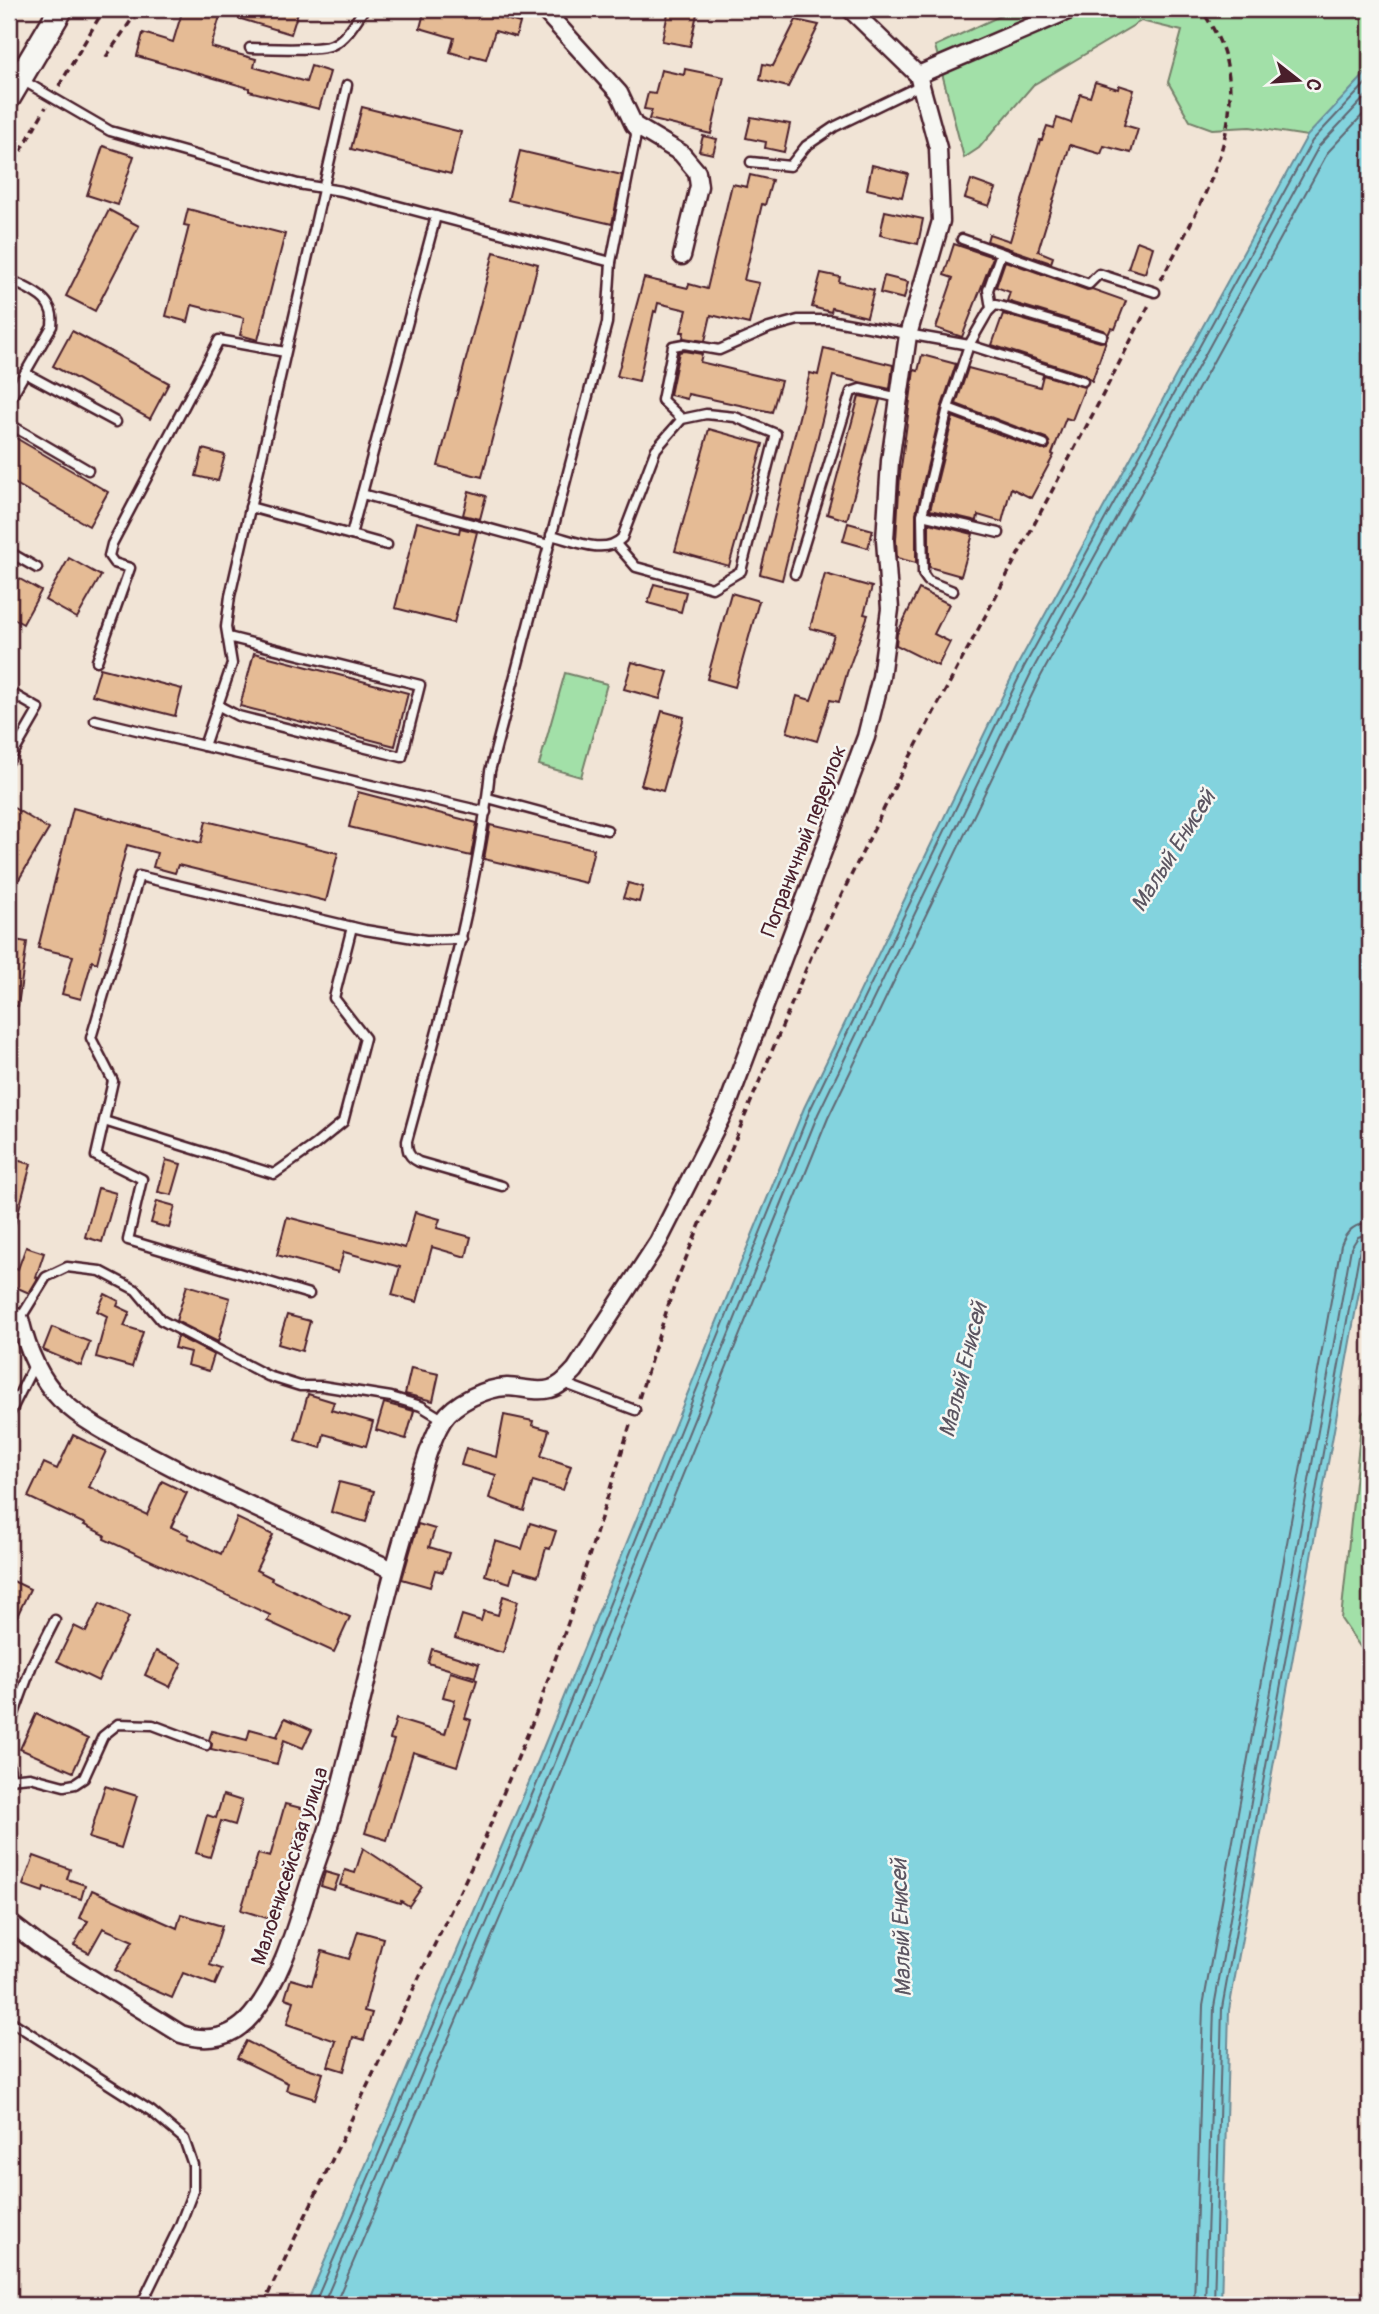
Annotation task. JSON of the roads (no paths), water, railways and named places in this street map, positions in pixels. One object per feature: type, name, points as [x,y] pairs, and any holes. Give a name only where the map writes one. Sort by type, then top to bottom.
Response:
[{"type":"main road","points":[[14,88],[61,9]]},
{"type":"street","points":[[543,9],[620,93],[634,125],[681,153],[697,172],[699,186],[682,256]]},
{"type":"street","points":[[850,9],[919,80],[1072,9]]},
{"type":"street","name":"Пограничный переулок","points":[[563,1383],[590,1348],[658,1242],[728,1104],[866,737],[881,677],[890,609],[885,540],[890,461],[908,335],[942,221],[938,148],[919,80]]},
{"type":"street","points":[[14,1316],[34,1365],[59,1398],[92,1425],[216,1491],[393,1570],[430,1449],[444,1420],[456,1408],[490,1389],[508,1387],[549,1390],[563,1383]]},
{"type":"street","name":"Малоенисейская улица","points":[[9,1922],[44,1949],[181,2034],[198,2040],[212,2039],[231,2032],[251,2017],[272,1985],[294,1931],[334,1809],[393,1570]]},
{"type":"lane","points":[[250,48],[332,46],[350,30],[364,9]]},
{"type":"lane","points":[[751,162],[790,166],[806,146],[834,127],[919,80]]},
{"type":"lane","points":[[204,746],[232,664],[226,627],[230,596],[347,85]]},
{"type":"lane","points":[[14,88],[110,131],[298,184],[341,191],[611,262]]},
{"type":"lane","points":[[502,1186],[419,1162],[411,1158],[407,1142],[462,939],[486,812],[490,771],[607,323],[611,262],[636,135],[634,125]]},
{"type":"lane","points":[[351,535],[436,216]]},
{"type":"lane","points":[[962,239],[1089,284],[1099,274],[1155,292]]},
{"type":"lane","points":[[953,591],[928,581],[923,574],[922,515],[948,408],[969,345],[991,308],[988,290],[1001,253]]},
{"type":"lane","points":[[9,279],[47,301],[54,316],[52,326],[9,401]]},
{"type":"lane","points":[[991,308],[1000,306],[1102,336]]},
{"type":"lane","points":[[682,419],[662,400],[673,346],[684,344],[719,349],[769,328],[798,320],[829,320],[969,345],[1083,382]]},
{"type":"lane","points":[[97,662],[130,568],[114,562],[109,556],[112,544],[219,340],[285,352]]},
{"type":"lane","points":[[25,373],[116,422]]},
{"type":"lane","points":[[795,574],[850,393],[860,389],[899,398]]},
{"type":"lane","points":[[948,408],[1044,443]]},
{"type":"lane","points":[[551,535],[604,548],[616,544],[622,538],[656,449],[682,419],[706,414],[735,417],[776,433],[741,571],[712,588],[636,566],[616,544]]},
{"type":"lane","points":[[9,424],[88,470]]},
{"type":"lane","points":[[362,494],[549,545]]},
{"type":"lane","points":[[250,507],[387,545]]},
{"type":"lane","points":[[922,515],[999,533]]},
{"type":"lane","points":[[9,552],[37,568]]},
{"type":"lane","points":[[219,706],[238,716],[402,757],[420,685],[228,637]]},
{"type":"lane","points":[[9,692],[39,709],[9,761]]},
{"type":"lane","points":[[95,720],[486,812]]},
{"type":"lane","points":[[488,798],[607,830]]},
{"type":"lane","points":[[309,1294],[128,1240],[142,1179],[96,1156],[113,1081],[91,1038],[139,876],[352,927],[426,940],[462,939]]},
{"type":"lane","points":[[104,1121],[274,1174],[315,1144],[343,1122],[365,1038],[334,998],[352,927]]},
{"type":"lane","points":[[14,1316],[46,1277],[67,1267],[100,1271],[136,1290],[161,1320],[268,1376],[300,1386],[334,1387],[391,1397],[421,1406],[444,1420]]},
{"type":"lane","points":[[9,1415],[34,1365]]},
{"type":"lane","points":[[563,1383],[635,1410]]},
{"type":"lane","points":[[9,1728],[32,1665],[55,1620]]},
{"type":"lane","points":[[9,1765],[10,1779],[30,1776],[64,1786],[75,1784],[83,1778],[103,1736],[118,1724],[153,1725],[205,1745]]},
{"type":"lane","points":[[9,2020],[151,2112],[184,2139],[193,2165],[194,2191],[141,2305]]},
{"type":"water","name":"Малый Енисей","points":[[1370,69],[1370,1231],[1229,2010],[1221,2305],[306,2305],[530,1780],[804,1108],[1018,664],[1307,136]]}]
